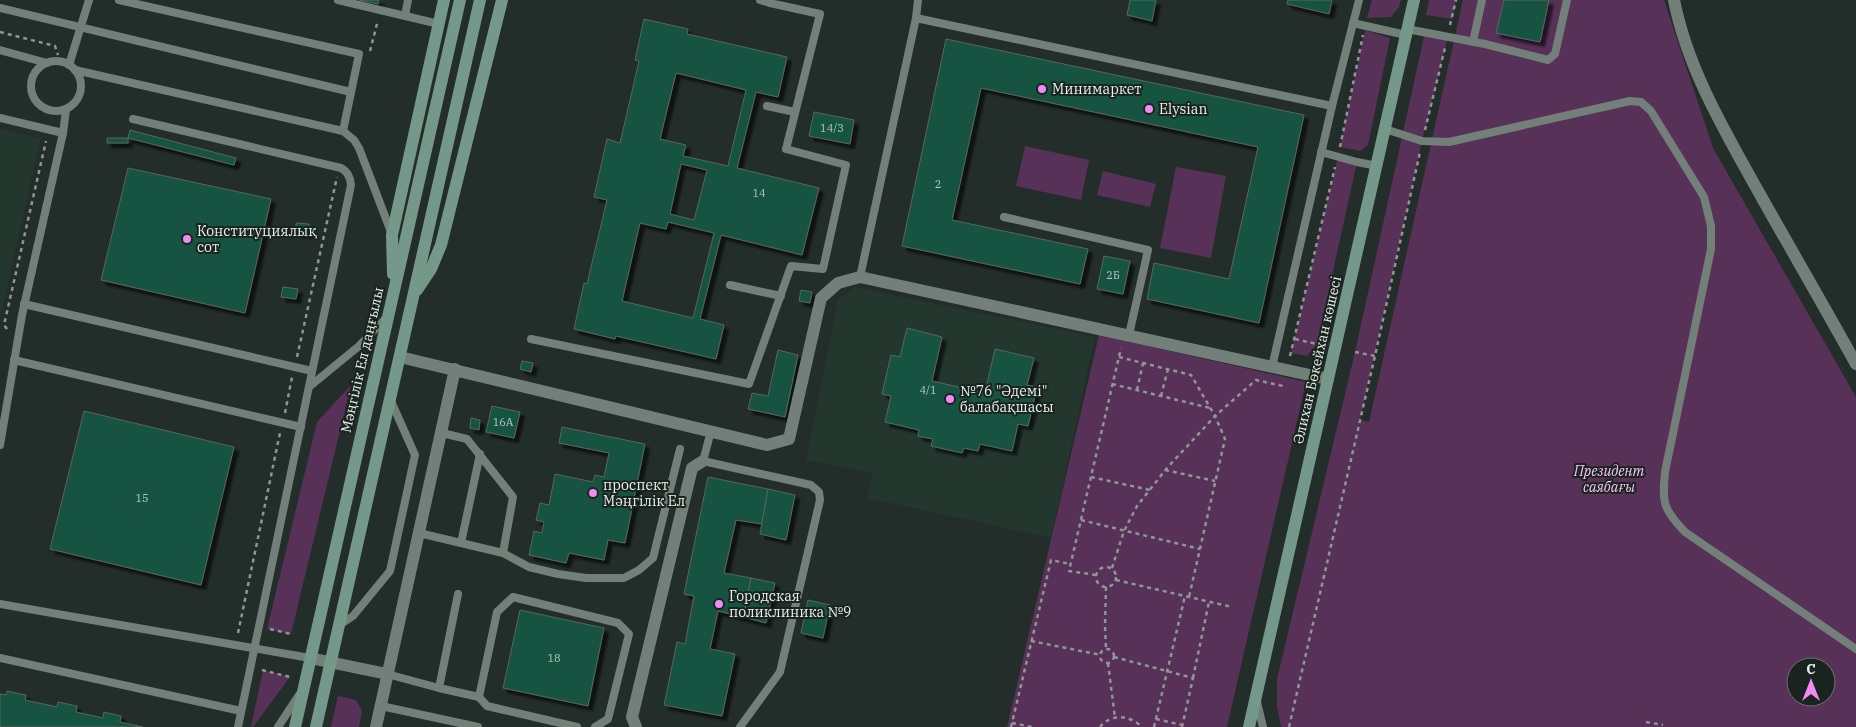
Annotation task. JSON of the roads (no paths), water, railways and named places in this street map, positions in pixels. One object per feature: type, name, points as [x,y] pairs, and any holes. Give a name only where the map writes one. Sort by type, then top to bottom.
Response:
[{"type":"main road","points":[[394,292],[392,235],[444,0]]},
{"type":"main road","name":"Мәңгілік Ел даңғылы","points":[[295,727],[460,0]]},
{"type":"main road","points":[[316,727],[480,0]]},
{"type":"main road","points":[[413,296],[431,269],[441,245],[502,0]]},
{"type":"main road","name":"Әлихан Бөкейхан көшесі","points":[[1248,727],[1414,0]]},
{"type":"street","points":[[1674,0],[1678,19],[1690,54],[1728,138],[1856,364]]},
{"type":"street","points":[[400,357],[767,445],[789,439],[821,298],[838,283],[860,276],[1328,379]]},
{"type":"street","points":[[376,727],[455,369]]},
{"type":"street","points":[[636,727],[632,718],[692,468],[703,462]]},
{"type":"street","points":[[310,658],[387,674]]},
{"type":"lane","points":[[72,68],[81,27],[90,0]]},
{"type":"lane","points":[[119,0],[359,54],[342,131]]},
{"type":"lane","points":[[338,0],[439,24]]},
{"type":"lane","points":[[408,0],[405,15],[439,24]]},
{"type":"lane","points":[[531,339],[749,384],[791,266],[823,269],[846,164],[786,149],[820,14],[771,1],[760,0]]},
{"type":"lane","points":[[860,276],[916,18],[918,0]]},
{"type":"lane","points":[[1272,367],[1321,152],[1359,0]]},
{"type":"lane","points":[[1472,42],[1482,0]]},
{"type":"lane","points":[[1353,23],[1448,37],[1548,60],[1555,54],[1567,0]]},
{"type":"lane","points":[[0,8],[351,92]]},
{"type":"lane","points":[[916,18],[1332,106]]},
{"type":"lane","points":[[0,50],[46,64]]},
{"type":"lane","points":[[62,62],[72,68],[80,77],[81,92],[72,106],[66,110],[57,111],[41,106],[35,100],[32,92],[34,75],[39,68],[46,64],[62,62]]},
{"type":"lane","points":[[72,68],[342,131],[354,140],[359,148],[392,235]]},
{"type":"lane","points":[[1385,129],[1422,141],[1448,142],[1630,101],[1641,102],[1651,111],[1704,197],[1711,226],[1711,249],[1665,472],[1664,505],[1670,517],[1684,532],[1856,649]]},
{"type":"lane","points":[[767,106],[795,112]]},
{"type":"lane","points":[[0,445],[24,304],[63,133],[66,110]]},
{"type":"lane","points":[[0,118],[63,133]]},
{"type":"lane","points":[[133,119],[341,168],[350,177],[351,185],[238,727]]},
{"type":"lane","points":[[1321,152],[1377,166]]},
{"type":"lane","points":[[1004,218],[1148,250],[1126,335]]},
{"type":"lane","points":[[730,285],[780,296]]},
{"type":"lane","points":[[24,304],[312,371]]},
{"type":"lane","points":[[308,387],[359,346],[388,315]]},
{"type":"lane","points":[[14,360],[301,427]]},
{"type":"lane","points":[[338,626],[353,616],[390,571],[415,455],[390,399]]},
{"type":"lane","points":[[711,431],[703,462],[811,485],[819,492],[820,500],[780,672],[740,727]]},
{"type":"lane","points":[[442,433],[467,439],[513,497],[502,553]]},
{"type":"lane","points":[[419,533],[502,553],[529,567],[558,574],[576,577],[624,578],[639,570],[653,558],[680,449]]},
{"type":"lane","points":[[460,543],[480,454]]},
{"type":"lane","points":[[439,688],[458,594]]},
{"type":"lane","points":[[478,697],[497,612],[513,597],[618,623],[629,634],[608,719],[595,727]]},
{"type":"lane","points":[[0,604],[310,658]]},
{"type":"lane","points":[[0,658],[241,711]]},
{"type":"lane","points":[[387,674],[478,697],[487,706],[577,727]]},
{"type":"lane","points":[[278,727],[303,689]]},
{"type":"lane","points":[[1256,697],[1263,727]]},
{"type":"lane","points":[[380,706],[478,727]]},
{"type":"place","name":"Минимаркет","points":[[1042,89]]},
{"type":"place","name":"Elysian","points":[[1149,109]]},
{"type":"place","name":"Конституциялық сот","points":[[187,239]]},
{"type":"place","name":"№76 \"Әдемі\" балабақшасы","points":[[950,399]]},
{"type":"place","name":"проспект Мәңгілік Ел","points":[[593,493]]},
{"type":"place","name":"Городская поликлиника №9","points":[[719,604]]},
{"type":"park label","name":"Президент саябағы","points":[[1609,480]]}]
